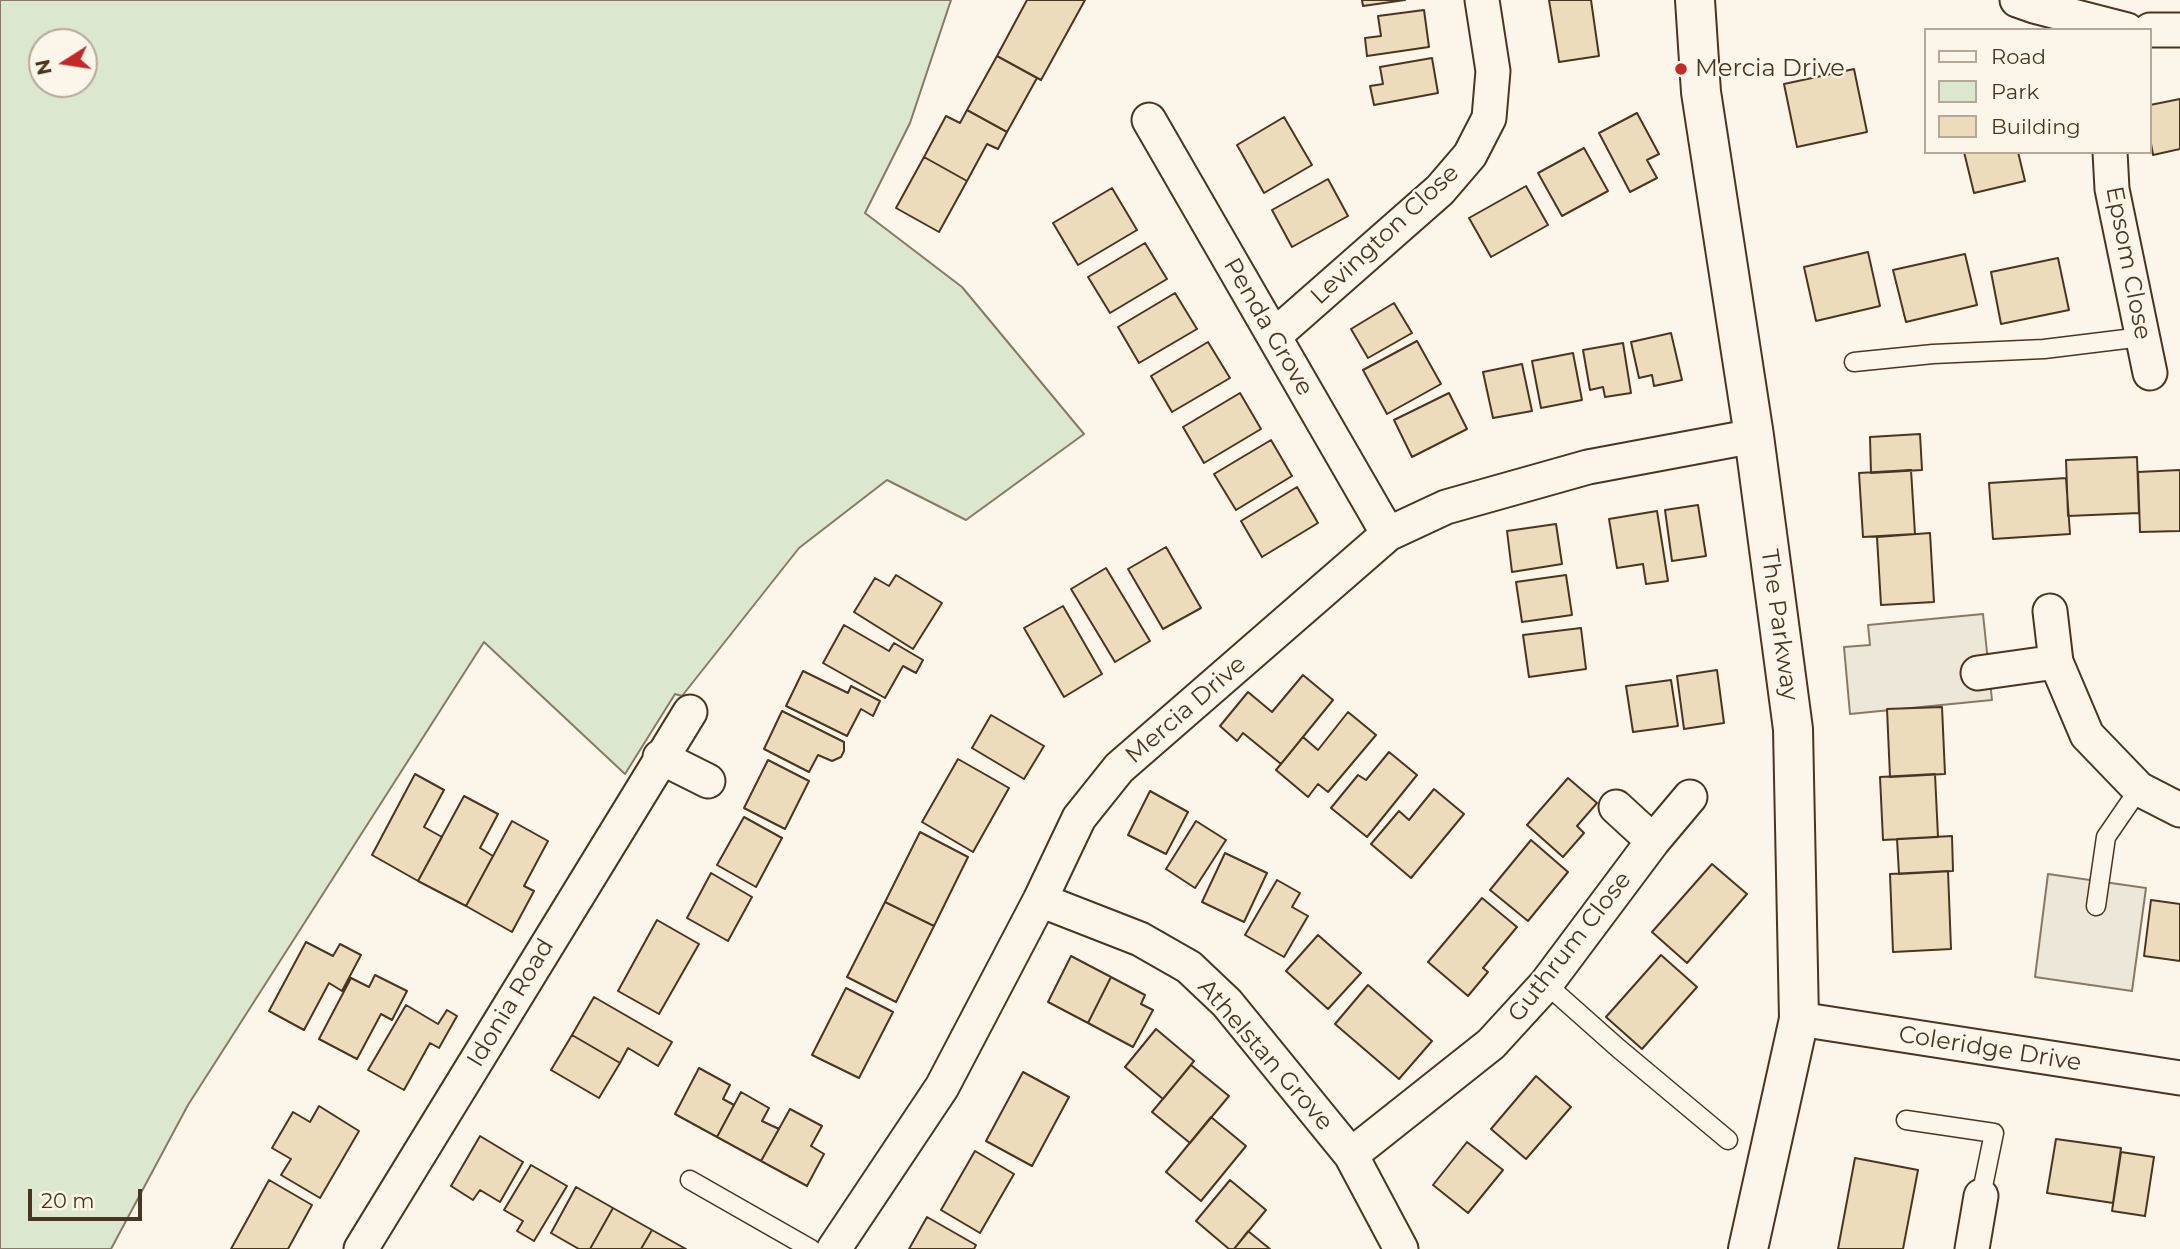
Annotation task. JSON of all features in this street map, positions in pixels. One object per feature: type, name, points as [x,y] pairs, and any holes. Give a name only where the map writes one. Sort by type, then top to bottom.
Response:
[{"type":"street","name":"Levington Close","points":[[1273,337],[1440,190],[1470,155],[1489,118],[1493,71],[1482,0]]},
{"type":"street","name":"The Parkway","points":[[1695,0],[1701,92],[1754,436],[1793,729],[1799,1019],[1748,1249]]},
{"type":"street","points":[[2017,0],[2119,28]]},
{"type":"street","points":[[2152,30],[2180,30]]},
{"type":"street","name":"Penda Grove","points":[[1149,120],[1388,534]]},
{"type":"street","name":"Epsom Close","points":[[2110,154],[2112,189],[2150,373]]},
{"type":"street","name":"Mercia Drive","points":[[834,1249],[942,1087],[1040,900],[1079,818],[1119,768],[1388,534],[1446,507],[1588,467],[1754,436]]},
{"type":"street","points":[[2050,611],[2056,662],[2087,736],[2139,789],[2180,810]]},
{"type":"street","points":[[1978,673],[2056,662]]},
{"type":"street","name":"Idonia Road","points":[[361,1249],[690,712]]},
{"type":"street","points":[[660,757],[708,782]]},
{"type":"street","name":"Guthrum Close","points":[[1351,1155],[1491,1044],[1546,984],[1653,841],[1690,797]]},
{"type":"street","points":[[1616,807],[1653,841]]},
{"type":"street","name":"Athelstan Grove","points":[[1040,900],[1140,939],[1189,967],[1227,1003],[1351,1155],[1401,1249]]},
{"type":"street","name":"Coleridge Drive","points":[[1799,1019],[2180,1078]]},
{"type":"street","points":[[1972,1249],[1981,1196]]},
{"type":"lane","points":[[1854,362],[1933,354],[2044,349],[2142,337]]},
{"type":"lane","points":[[2096,906],[2106,837],[2139,789]]},
{"type":"lane","points":[[1546,984],[1728,1140]]},
{"type":"lane","points":[[1906,1120],[1994,1133],[1981,1196]]},
{"type":"lane","points":[[690,1180],[811,1249]]},
{"type":"green space","points":[[0,0],[951,0],[910,123],[865,213],[962,287],[1084,434],[966,520],[887,480],[799,548],[682,696],[675,694],[625,774],[484,642],[188,1105],[111,1249],[0,1249]]},
{"type":"shaded area","points":[[1983,614],[1992,700],[1850,714],[1844,647],[1870,645],[1868,625]]},
{"type":"shaded area","points":[[2048,874],[2146,888],[2132,991],[2035,977]]},
{"type":"building","points":[[1027,0],[1085,0],[1041,80],[997,56]]},
{"type":"building","points":[[1362,0],[1405,0],[1363,6]]},
{"type":"building","points":[[1549,0],[1591,0],[1599,56],[1559,62]]},
{"type":"building","points":[[1424,10],[1429,47],[1367,56],[1365,38],[1381,36],[1378,16]]},
{"type":"building","points":[[997,56],[1037,78],[1007,132],[967,110]]},
{"type":"building","points":[[1432,58],[1438,93],[1374,105],[1370,86],[1383,84],[1380,67]]},
{"type":"building","points":[[1854,69],[1867,132],[1797,147],[1784,84]]},
{"type":"building","points":[[2180,99],[2180,149],[2153,155],[2152,105]]},
{"type":"building","points":[[967,110],[1007,132],[998,149],[987,144],[967,181],[924,157],[946,116],[960,123]]},
{"type":"building","points":[[1637,113],[1659,154],[1647,160],[1657,178],[1630,192],[1599,133]]},
{"type":"building","points":[[1284,117],[1312,165],[1264,193],[1237,145]]},
{"type":"building","points":[[1584,148],[1608,191],[1562,216],[1538,173]]},
{"type":"building","points":[[1964,154],[2018,154],[2025,181],[1974,193]]},
{"type":"building","points":[[924,157],[967,181],[939,232],[896,208]]},
{"type":"building","points":[[1328,179],[1348,216],[1292,247],[1272,210]]},
{"type":"building","points":[[1526,186],[1548,225],[1491,257],[1469,218]]},
{"type":"building","points":[[1112,188],[1137,230],[1078,265],[1053,223]]},
{"type":"building","points":[[1145,243],[1167,279],[1110,313],[1088,277]]},
{"type":"building","points":[[1868,252],[1880,306],[1816,321],[1804,267]]},
{"type":"building","points":[[1965,254],[1977,305],[1906,322],[1893,270]]},
{"type":"building","points":[[2058,258],[2069,310],[2001,324],[1991,272]]},
{"type":"building","points":[[1175,293],[1197,329],[1139,363],[1118,327]]},
{"type":"building","points":[[1394,303],[1412,333],[1368,358],[1351,329]]},
{"type":"building","points":[[1671,333],[1682,380],[1654,386],[1652,375],[1639,378],[1631,342]]},
{"type":"building","points":[[1417,341],[1441,384],[1387,414],[1363,370]]},
{"type":"building","points":[[1208,342],[1230,378],[1172,412],[1151,376]]},
{"type":"building","points":[[1623,343],[1631,393],[1605,397],[1603,387],[1590,390],[1583,350]]},
{"type":"building","points":[[1573,353],[1582,400],[1541,408],[1532,361]]},
{"type":"building","points":[[1522,364],[1532,411],[1493,418],[1483,372]]},
{"type":"building","points":[[1240,393],[1261,429],[1204,463],[1183,427]]},
{"type":"building","points":[[1449,393],[1467,429],[1412,457],[1394,420]]},
{"type":"building","points":[[1920,434],[1922,470],[1871,473],[1870,437]]},
{"type":"building","points":[[1271,440],[1292,476],[1236,510],[1214,474]]},
{"type":"building","points":[[2137,457],[2139,513],[2068,516],[2066,460]]},
{"type":"building","points":[[1911,470],[1915,534],[1863,537],[1859,473]]},
{"type":"building","points":[[2180,470],[2180,531],[2140,532],[2138,472]]},
{"type":"building","points":[[2066,478],[2070,534],[1993,539],[1989,483]]},
{"type":"building","points":[[1297,487],[1318,523],[1262,557],[1241,521]]},
{"type":"building","points":[[1698,505],[1706,556],[1672,561],[1665,510]]},
{"type":"building","points":[[1657,511],[1668,581],[1646,584],[1643,564],[1617,568],[1609,519]]},
{"type":"building","points":[[1556,524],[1562,564],[1512,572],[1507,531]]},
{"type":"building","points":[[1930,533],[1934,602],[1881,605],[1877,537]]},
{"type":"building","points":[[1166,547],[1201,608],[1163,629],[1128,569]]},
{"type":"building","points":[[1106,568],[1150,641],[1115,662],[1071,589]]},
{"type":"building","points":[[896,575],[942,603],[913,649],[854,612],[875,578],[889,586]]},
{"type":"building","points":[[1566,575],[1572,615],[1522,622],[1516,582]]},
{"type":"building","points":[[1063,606],[1102,674],[1064,697],[1024,628]]},
{"type":"building","points":[[844,625],[889,651],[894,643],[923,660],[916,673],[903,666],[885,698],[823,663]]},
{"type":"building","points":[[1581,628],[1586,669],[1529,677],[1523,635]]},
{"type":"building","points":[[1717,670],[1724,723],[1684,729],[1677,676]]},
{"type":"building","points":[[803,671],[848,693],[851,686],[880,701],[873,716],[861,709],[847,736],[786,706]]},
{"type":"building","points":[[1303,675],[1333,700],[1281,764],[1243,733],[1237,741],[1220,726],[1248,692],[1272,712]]},
{"type":"building","points":[[1671,680],[1678,726],[1633,732],[1626,686]]},
{"type":"building","points":[[1942,707],[1945,774],[1890,777],[1887,709]]},
{"type":"building","points":[[782,711],[844,742],[841,757],[832,761],[818,755],[809,772],[764,749]]},
{"type":"building","points":[[1348,712],[1376,735],[1328,792],[1318,784],[1308,797],[1276,770],[1303,737],[1318,750]]},
{"type":"building","points":[[991,715],[1044,746],[1024,779],[972,748]]},
{"type":"building","points":[[1389,752],[1417,775],[1367,837],[1331,808],[1358,775],[1366,780]]},
{"type":"building","points":[[958,759],[1009,788],[973,852],[922,822]]},
{"type":"building","points":[[768,760],[809,781],[785,829],[744,808]]},
{"type":"building","points":[[415,774],[444,790],[424,827],[442,837],[418,881],[372,855]]},
{"type":"building","points":[[1935,774],[1938,837],[1883,840],[1880,777]]},
{"type":"building","points":[[1568,778],[1597,803],[1577,826],[1584,833],[1563,857],[1527,825]]},
{"type":"building","points":[[1434,789],[1464,814],[1411,878],[1371,844],[1399,811],[1409,820]]},
{"type":"building","points":[[1150,791],[1188,812],[1166,854],[1128,835]]},
{"type":"building","points":[[464,796],[498,814],[480,848],[493,856],[466,906],[418,881]]},
{"type":"building","points":[[744,817],[782,838],[756,887],[717,865]]},
{"type":"building","points":[[512,821],[548,841],[524,886],[534,891],[512,932],[466,906]]},
{"type":"building","points":[[1196,821],[1226,840],[1195,888],[1166,869]]},
{"type":"building","points":[[920,832],[968,857],[934,926],[885,902]]},
{"type":"building","points":[[1952,836],[1953,871],[1899,874],[1897,839]]},
{"type":"building","points":[[1531,840],[1568,872],[1528,921],[1490,890]]},
{"type":"building","points":[[1225,853],[1267,873],[1244,922],[1202,902]]},
{"type":"building","points":[[1712,864],[1747,894],[1687,963],[1652,932]]},
{"type":"building","points":[[1948,871],[1951,949],[1893,952],[1890,874]]},
{"type":"building","points":[[711,873],[752,897],[728,941],[687,918]]},
{"type":"building","points":[[1277,880],[1300,893],[1292,907],[1308,916],[1284,957],[1245,935]]},
{"type":"building","points":[[1482,898],[1517,927],[1483,968],[1488,972],[1468,996],[1428,962]]},
{"type":"building","points":[[2151,900],[2180,904],[2180,961],[2144,956]]},
{"type":"building","points":[[885,902],[934,926],[896,1002],[847,977]]},
{"type":"building","points":[[657,920],[699,944],[659,1014],[618,991]]},
{"type":"building","points":[[1318,935],[1361,973],[1328,1009],[1286,971]]},
{"type":"building","points":[[306,942],[333,956],[340,944],[361,955],[342,991],[329,983],[304,1030],[269,1011]]},
{"type":"building","points":[[1661,955],[1697,987],[1642,1049],[1606,1017]]},
{"type":"building","points":[[1071,956],[1111,977],[1088,1023],[1048,1002]]},
{"type":"building","points":[[375,975],[407,991],[392,1020],[381,1014],[357,1059],[319,1039],[351,978],[369,987]]},
{"type":"building","points":[[1111,977],[1145,995],[1141,1004],[1153,1010],[1133,1047],[1088,1023]]},
{"type":"building","points":[[1368,985],[1432,1041],[1399,1079],[1335,1024]]},
{"type":"building","points":[[846,988],[893,1012],[859,1078],[812,1055]]},
{"type":"building","points":[[594,997],[672,1042],[658,1066],[628,1048],[620,1063],[572,1035]]},
{"type":"building","points":[[406,1005],[438,1024],[447,1010],[457,1016],[439,1048],[430,1043],[404,1090],[368,1070]]},
{"type":"building","points":[[1156,1029],[1194,1061],[1163,1099],[1125,1067]]},
{"type":"building","points":[[572,1035],[620,1063],[599,1098],[551,1070]]},
{"type":"building","points":[[1191,1065],[1229,1096],[1190,1143],[1152,1112]]},
{"type":"building","points":[[699,1068],[730,1085],[723,1099],[734,1105],[717,1137],[675,1114]]},
{"type":"building","points":[[1023,1072],[1069,1097],[1032,1166],[986,1141]]},
{"type":"building","points":[[1536,1076],[1571,1107],[1526,1159],[1491,1129]]},
{"type":"building","points":[[741,1092],[769,1108],[762,1121],[779,1129],[761,1161],[717,1137]]},
{"type":"building","points":[[319,1106],[359,1131],[320,1198],[281,1175],[291,1159],[272,1148],[293,1112],[310,1122]]},
{"type":"building","points":[[790,1109],[822,1126],[811,1146],[824,1154],[807,1186],[761,1161]]},
{"type":"building","points":[[1211,1117],[1246,1146],[1201,1201],[1166,1172]]},
{"type":"building","points":[[480,1136],[523,1162],[500,1202],[480,1190],[473,1200],[451,1186]]},
{"type":"building","points":[[2056,1139],[2121,1148],[2113,1203],[2047,1193]]},
{"type":"building","points":[[1467,1142],[1503,1170],[1468,1213],[1433,1185]]},
{"type":"building","points":[[975,1151],[1014,1174],[980,1233],[941,1210]]},
{"type":"building","points":[[2121,1152],[2154,1157],[2145,1216],[2112,1211]]},
{"type":"building","points":[[1855,1158],[1918,1170],[1903,1249],[1838,1249]]},
{"type":"building","points":[[531,1165],[567,1186],[534,1241],[517,1231],[523,1221],[504,1210]]},
{"type":"building","points":[[269,1180],[312,1205],[288,1249],[231,1249]]},
{"type":"building","points":[[1230,1180],[1266,1210],[1234,1249],[1229,1249],[1196,1221]]},
{"type":"building","points":[[576,1187],[613,1208],[590,1249],[579,1249],[551,1233]]},
{"type":"building","points":[[613,1208],[652,1230],[641,1249],[590,1249]]},
{"type":"building","points":[[927,1217],[976,1245],[974,1249],[909,1249]]},
{"type":"building","points":[[652,1230],[686,1249],[641,1249]]},
{"type":"building","points":[[1248,1231],[1270,1249],[1234,1249]]},
{"type":"place","name":"Mercia Drive","points":[[1681,69]]}]
